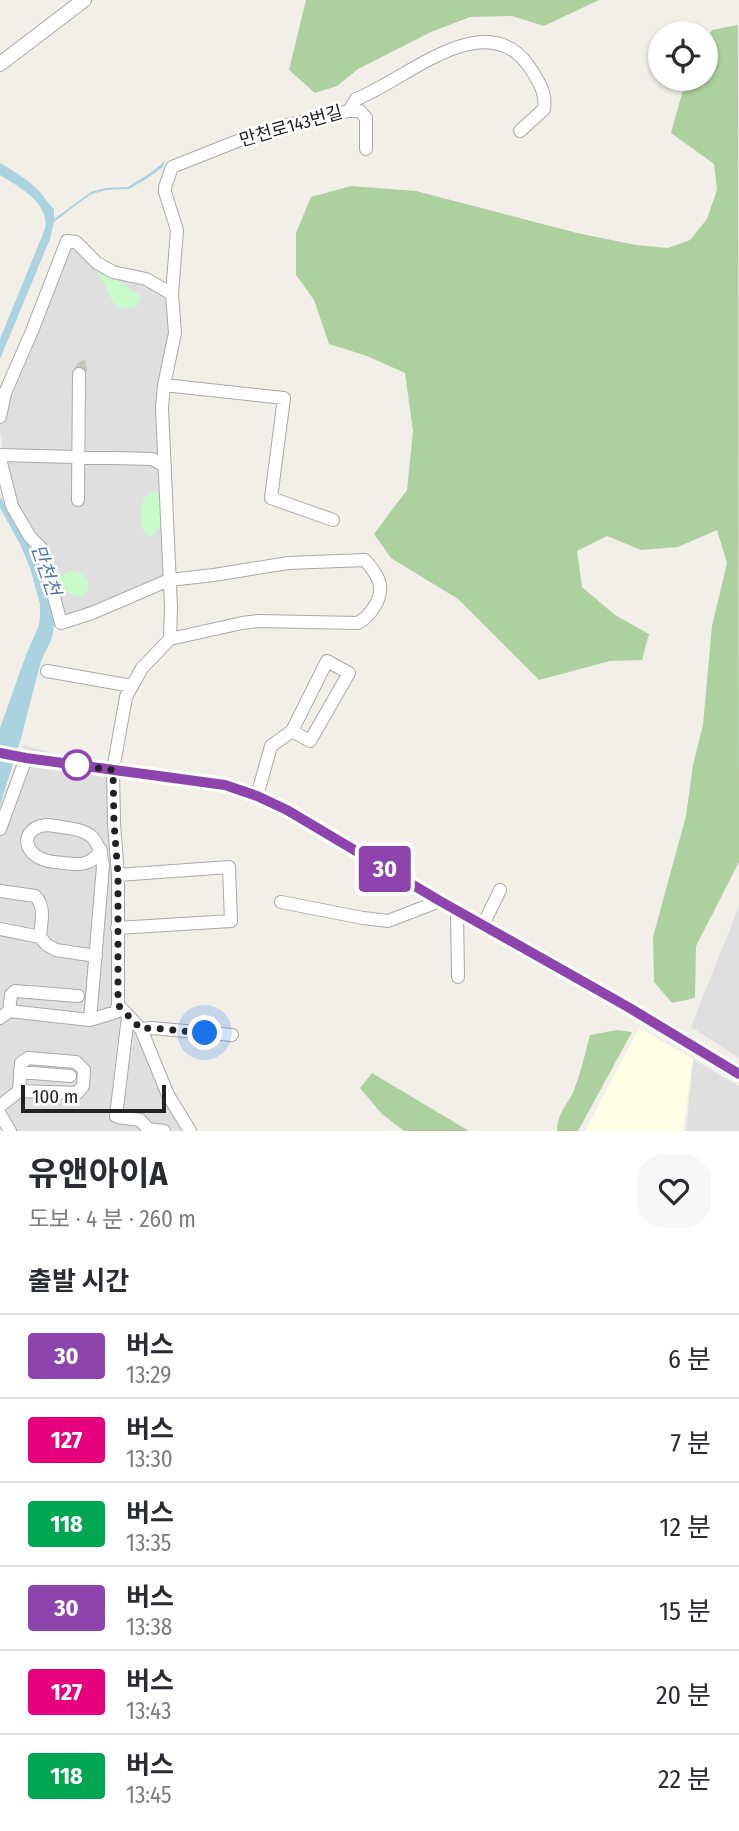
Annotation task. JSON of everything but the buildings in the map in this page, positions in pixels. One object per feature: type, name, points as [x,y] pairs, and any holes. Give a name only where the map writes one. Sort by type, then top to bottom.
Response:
[{"type":"street","points":[[0,64],[84,0]]},
{"type":"street","name":"만천로143번길","points":[[170,639],[171,607],[162,408],[164,384],[175,333],[172,293],[177,228],[164,189],[172,167],[282,126],[349,111],[356,100],[449,49],[467,44],[502,44],[521,57],[537,79],[545,96],[544,109],[520,131]]},
{"type":"street","points":[[349,111],[360,111],[366,118],[366,149]]},
{"type":"street","points":[[0,418],[5,393],[67,241],[76,242],[97,263],[113,272],[146,279],[172,293]]},
{"type":"street","points":[[78,500],[79,374]]},
{"type":"street","points":[[164,384],[284,398],[271,498],[333,520]]},
{"type":"street","points":[[78,996],[15,991],[11,995],[5,1015],[90,1020],[116,1012],[118,875],[113,770],[126,697],[142,668],[170,639],[242,623],[358,623],[366,619],[372,611],[380,587],[376,575],[365,560],[288,563],[169,580],[92,613],[61,623],[41,548],[30,537],[12,506],[0,457],[152,459],[165,466]]},
{"type":"street","points":[[257,796],[271,746],[292,731],[327,660],[349,673],[310,741],[292,731]]},
{"type":"street","points":[[47,671],[132,686]]},
{"type":"street","points":[[0,753],[225,785],[257,796],[287,810],[739,1074]]},
{"type":"street","points":[[0,829],[23,758]]},
{"type":"street","points":[[90,1020],[103,866],[101,850],[93,837],[84,831],[49,825],[33,829],[27,838],[30,850],[44,860],[84,865],[93,860],[101,850]]},
{"type":"street","points":[[117,928],[231,921],[229,867],[118,875]]},
{"type":"street","points":[[483,925],[500,890]]},
{"type":"street","points":[[0,891],[37,898],[42,908],[40,937]]},
{"type":"street","points":[[281,902],[388,921],[440,901]]},
{"type":"street","points":[[457,911],[458,978]]},
{"type":"street","points":[[0,929],[40,937],[56,950],[96,956]]},
{"type":"street","points":[[118,1005],[141,1029],[168,1096],[190,1131]]},
{"type":"street","points":[[128,1017],[115,1115],[118,1118],[140,1120],[148,1129],[164,1131]]},
{"type":"street","points":[[141,1029],[232,1035]]},
{"type":"street","points":[[0,1106],[19,1091],[73,1094],[80,1091],[83,1086],[82,1066],[76,1062],[32,1058],[23,1061],[19,1091]]},
{"type":"street","points":[[20,1072],[70,1076]]},
{"type":"shaded area","points":[[65,243],[172,294],[164,385],[169,580],[61,623],[41,548],[12,506],[0,417]]},
{"type":"shaded area","points":[[24,745],[113,770],[118,1005],[141,1029],[190,1131],[2,1131],[0,1127],[0,805]]},
{"type":"shaded area","points":[[739,906],[739,1058],[691,1027]]},
{"type":"shaded area","points":[[639,1028],[693,1059],[683,1131],[585,1131]]},
{"type":"shaded area","points":[[693,1059],[739,1086],[739,1131],[686,1131]]},
{"type":"green space","points":[[306,0],[599,0],[544,26],[512,16],[470,17],[431,32],[358,69],[337,86],[315,93],[289,70]]},
{"type":"green space","points":[[738,25],[739,862],[696,946],[695,998],[672,1003],[654,982],[653,937],[686,816],[693,765],[703,725],[712,626],[727,563],[717,530],[678,547],[641,550],[607,536],[577,551],[582,587],[615,615],[649,634],[642,660],[610,661],[539,680],[458,599],[391,558],[374,534],[407,490],[413,431],[405,373],[367,356],[329,344],[314,300],[296,275],[296,233],[311,197],[351,186],[416,191],[577,233],[636,245],[668,248],[690,240],[707,219],[717,190],[714,164],[671,133],[683,91],[718,91],[718,29]]},
{"type":"green space","points":[[99,268],[142,297],[138,304],[124,308],[115,304],[95,271]]},
{"type":"green space","points":[[154,492],[161,496],[162,525],[150,536],[143,529],[141,514],[144,499]]},
{"type":"green space","points":[[73,571],[88,579],[88,591],[81,596],[69,594],[60,585],[63,575]]},
{"type":"green space","points":[[617,1030],[632,1032],[578,1131],[557,1131],[561,1113],[571,1096],[583,1063],[590,1035]]},
{"type":"green space","points":[[372,1073],[469,1131],[404,1131],[382,1114],[360,1088]]},
{"type":"water","points":[[165,161],[163,167],[129,189],[92,194],[54,222],[50,239],[0,359],[0,339],[45,229],[45,220],[43,211],[32,197],[0,175],[0,163],[39,191],[54,209],[54,219],[91,192],[128,187]]},
{"type":"water","points":[[0,497],[36,561],[55,619],[52,638],[41,661],[0,805],[0,728],[39,625],[40,604],[20,544],[0,508]]},
{"type":"tunnel","points":[[79,374],[82,367],[90,365]]},
{"type":"bus line","name":"30","points":[[0,753],[225,785],[257,796],[287,810],[739,1074]]},
{"type":"route","points":[[77,765],[69,764],[113,770],[118,875],[118,1005],[141,1029],[205,1033]]},
{"type":"water label","name":"만천천","points":[[46,570]]}]
